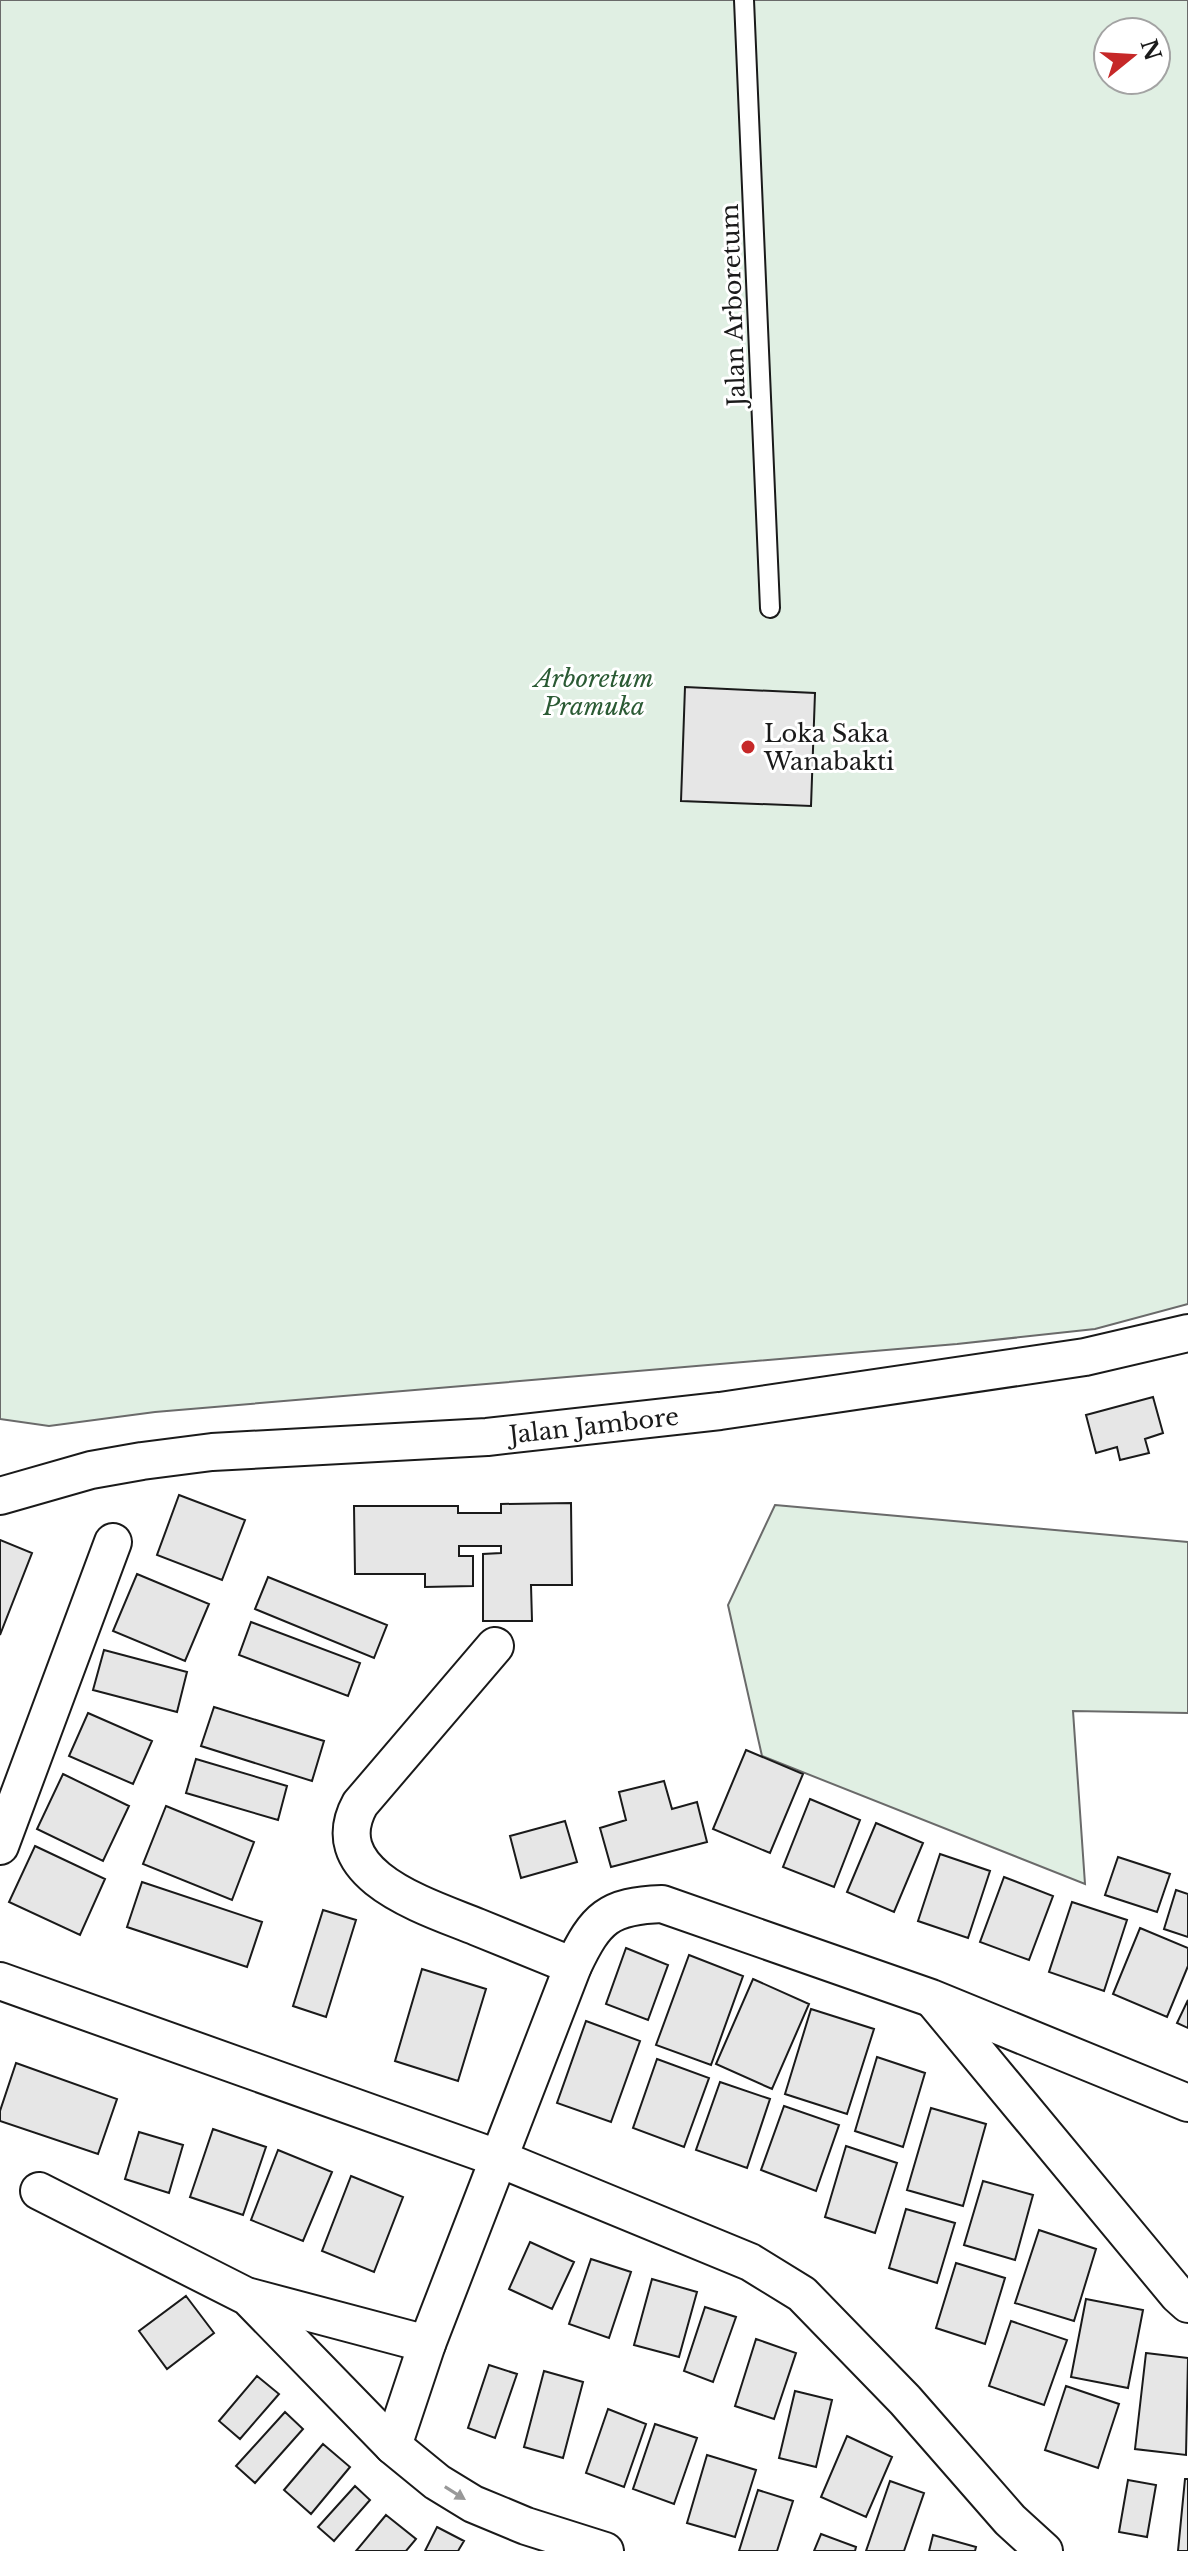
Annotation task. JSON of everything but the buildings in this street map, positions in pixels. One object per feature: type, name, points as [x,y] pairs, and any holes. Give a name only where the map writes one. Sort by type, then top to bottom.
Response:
[{"type":"street","name":"Jalan Jambore","points":[[0,1496],[91,1470],[142,1461],[212,1452],[487,1437],[720,1411],[1085,1357],[1188,1333]]},
{"type":"street","points":[[0,1846],[113,1542]]},
{"type":"street","points":[[495,1646],[360,1804],[353,1818],[352,1840],[362,1864],[387,1887],[414,1902],[573,1966]]},
{"type":"street","points":[[393,2446],[427,2344],[573,1966],[589,1934],[619,1909],[662,1904],[931,1998],[1188,2103]]},
{"type":"street","points":[[0,1981],[500,2159],[750,2262],[802,2294],[905,2400],[1010,2520],[1044,2551]]},
{"type":"street","points":[[931,1998],[1188,2304]]},
{"type":"street","points":[[39,2191],[248,2297],[427,2344]]},
{"type":"street","points":[[248,2297],[393,2446],[437,2482],[473,2504],[526,2526],[605,2551]]},
{"type":"lane","name":"Jalan Arboretum","points":[[744,0],[770,608]]},
{"type":"green space","name":"Arboretum Pramuka","points":[[0,0],[1188,0],[1188,1304],[1095,1329],[957,1344],[155,1412],[49,1426],[0,1419]]},
{"type":"green space","points":[[775,1505],[1188,1542],[1188,1713],[1073,1711],[1085,1884],[762,1756],[728,1605]]},
{"type":"place","name":"Loka Saka Wanabakti","points":[[748,747]]}]
